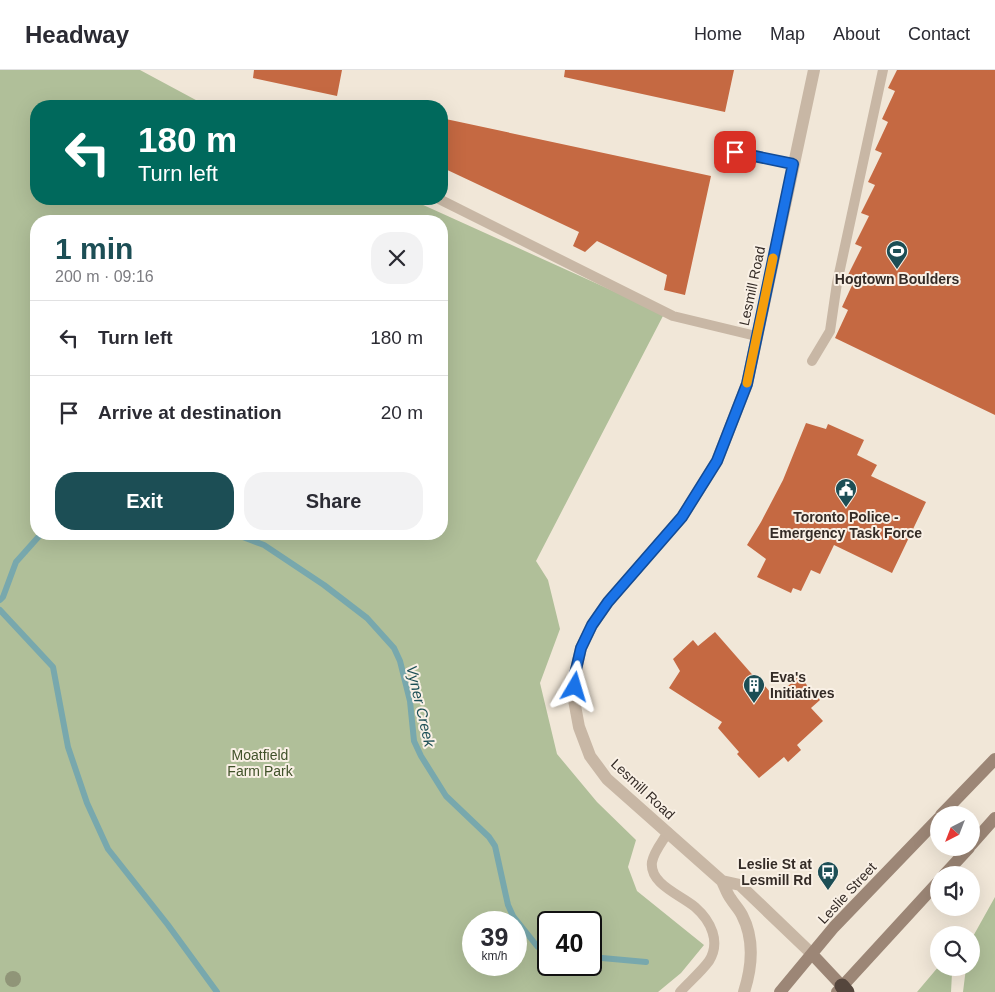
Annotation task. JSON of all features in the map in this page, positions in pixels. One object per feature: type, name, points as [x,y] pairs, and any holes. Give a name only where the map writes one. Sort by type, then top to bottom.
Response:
[{"type":"main road","points":[[950,806],[995,759]]},
{"type":"main road","points":[[980,835],[995,818]]},
{"type":"main road","name":"Leslie Street","points":[[780,992],[834,927],[930,827]]},
{"type":"main road","points":[[952,866],[961,856]]},
{"type":"main road","points":[[812,954],[842,990],[930,891]]},
{"type":"street","name":"Lesmill Road","points":[[812,954],[740,885],[722,881],[607,779],[590,756],[578,727],[574,700],[575,674],[581,648],[592,625],[608,602],[682,517],[717,461],[747,384],[814,70]]},
{"type":"street","points":[[722,881],[729,898],[742,914],[748,929],[752,955],[750,972],[744,992]]},
{"type":"lane","points":[[812,362],[830,331],[837,283],[883,70]]},
{"type":"lane","points":[[721,150],[793,164]]},
{"type":"lane","points":[[448,204],[673,316],[756,336]]},
{"type":"lane","points":[[668,832],[652,862],[653,872],[661,884],[696,908],[712,930],[715,943],[709,961],[680,992]]},
{"type":"green space","name":"Moatfield Farm Park","points":[[0,70],[140,70],[196,100],[30,100],[30,205],[423,205],[445,215],[30,215],[30,540],[448,540],[448,216],[664,314],[536,561],[548,580],[560,629],[540,683],[557,754],[597,802],[636,840],[628,867],[637,891],[704,945],[681,973],[658,992],[0,992]]},
{"type":"green space","points":[[995,897],[995,992],[963,992],[965,976],[980,976],[979,926]]},
{"type":"green space","points":[[931,976],[952,976],[951,992],[917,992]]},
{"type":"building","points":[[254,70],[342,70],[337,96],[253,78]]},
{"type":"building","points":[[565,70],[734,70],[725,112],[564,77]]},
{"type":"building","points":[[897,70],[995,70],[995,415],[835,338],[848,310],[842,307],[855,279],[848,275],[862,247],[855,244],[869,216],[861,213],[875,185],[868,182],[882,153],[875,150],[888,122],[882,119],[895,91],[888,88]]},
{"type":"building","points":[[448,120],[711,176],[685,295],[664,290],[667,275],[597,241],[585,252],[573,246],[579,232],[448,170]]},
{"type":"building","name":"Toronto Police - Emergency Task Force","points":[[806,423],[826,429],[828,424],[864,440],[857,455],[877,465],[871,476],[926,502],[892,573],[834,545],[820,574],[811,570],[801,591],[793,588],[791,593],[757,577],[766,559],[747,545],[783,480]]},
{"type":"building","name":"Eva's Initiatives","points":[[715,632],[775,698],[799,676],[820,700],[811,708],[823,721],[797,745],[801,750],[788,762],[784,757],[759,778],[737,754],[739,752],[718,728],[722,722],[669,688],[680,671],[673,659],[693,640],[698,646]]},
{"type":"waterway","name":"Vyner Creek","points":[[0,600],[3,597],[16,562],[36,540]]},
{"type":"waterway","name":"Vyner Creek","points":[[251,540],[264,545],[324,585],[367,618],[394,648],[400,661],[410,701],[414,741],[421,756],[446,796],[489,837],[495,846],[508,905],[513,916],[537,946]]},
{"type":"waterway","points":[[0,610],[53,667],[68,747],[87,803],[108,849],[168,925],[217,992]]},
{"type":"waterway","name":"Vyner Creek","points":[[602,958],[646,962]]},
{"type":"slow traffic","points":[[747,383],[773,258]]},
{"type":"place","name":"Hogtown Boulders","points":[[897,270]]},
{"type":"place","name":"Toronto Police - Emergency Task Force","points":[[846,508]]},
{"type":"place","name":"Eva's Initiatives","points":[[754,704]]},
{"type":"place","name":"Leslie St at Lesmill Rd","points":[[828,891]]},
{"type":"route","points":[[575,687],[575,674],[581,648],[592,625],[608,602],[682,517],[717,461],[747,384],[793,164],[735,152]]}]
